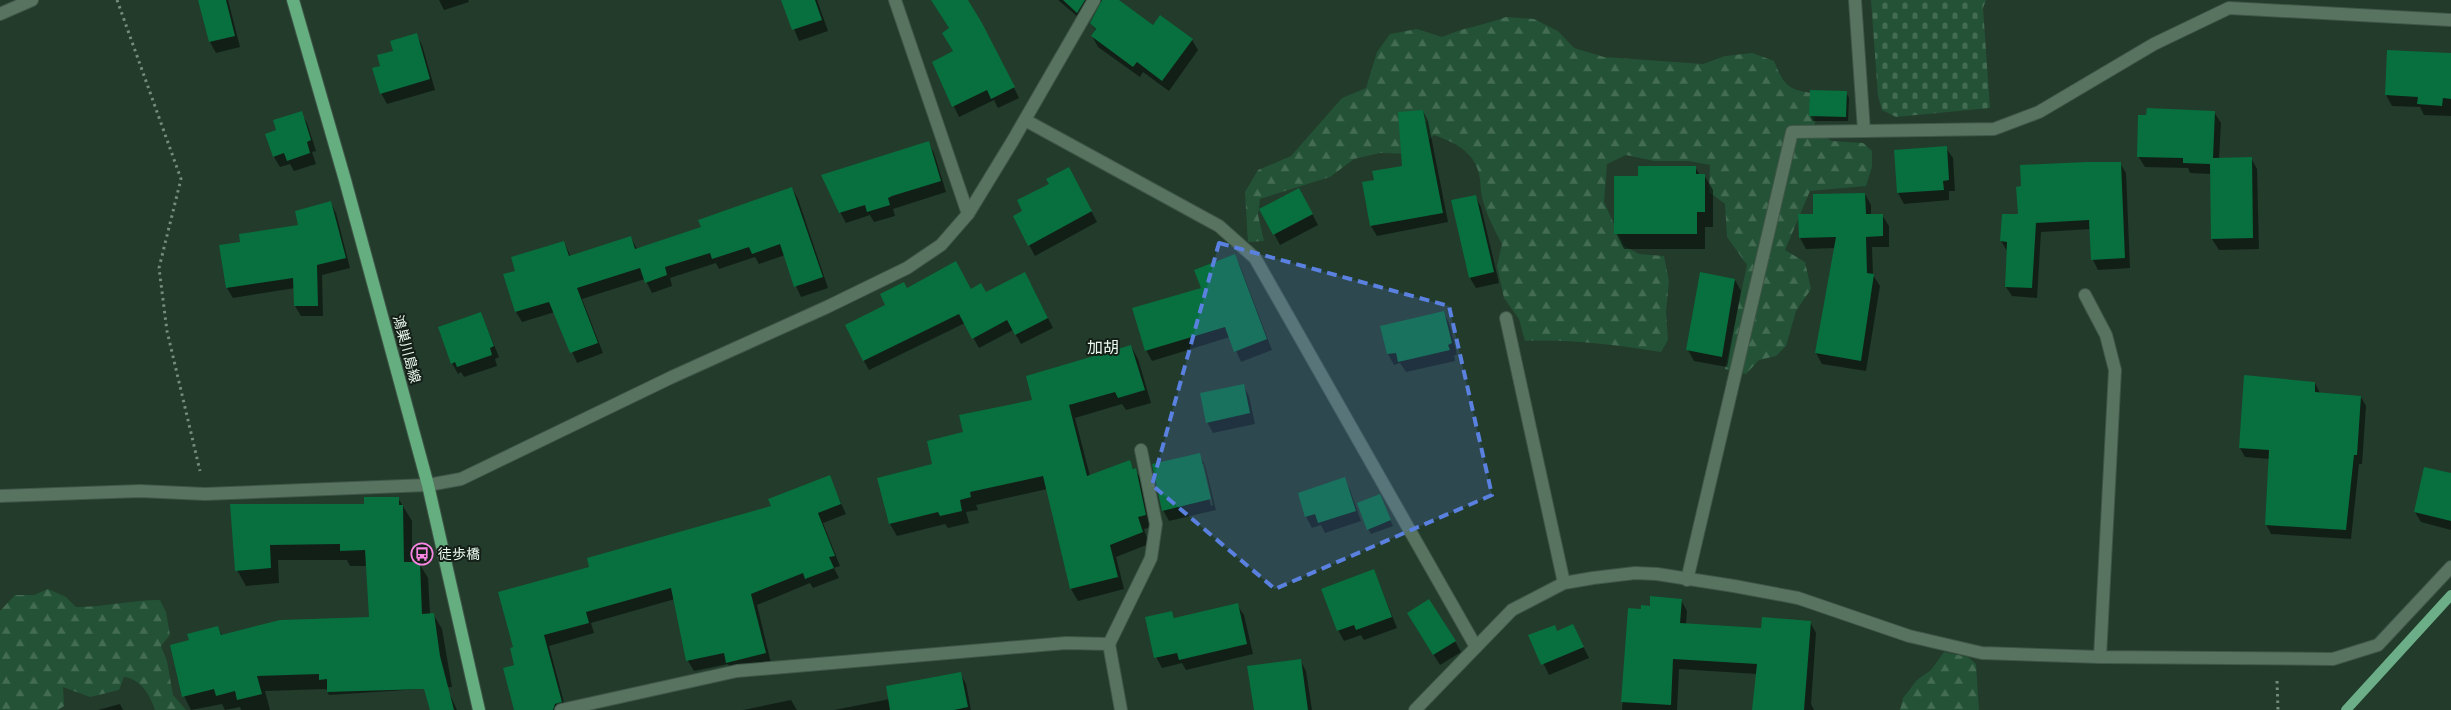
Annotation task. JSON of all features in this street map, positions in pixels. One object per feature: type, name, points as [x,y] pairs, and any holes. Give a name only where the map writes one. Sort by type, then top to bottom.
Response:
[{"type":"main road","name":"鴻巣川島線","points":[[294,0],[428,485],[478,710]]},
{"type":"street","points":[[0,14],[32,0]]},
{"type":"street","points":[[895,0],[968,214]]},
{"type":"street","points":[[0,496],[140,491],[205,494],[428,485],[461,479],[672,377],[819,311],[907,268],[941,244],[968,214],[1094,0]]},
{"type":"street","points":[[1855,0],[1864,131]]},
{"type":"street","points":[[1687,580],[1792,132],[1994,129],[2038,112],[2154,44],[2229,8],[2451,20]]},
{"type":"street","points":[[1025,120],[1219,226],[1255,258],[1476,648]]},
{"type":"street","points":[[2085,295],[2106,335],[2115,370],[2100,657]]},
{"type":"street","points":[[1506,318],[1564,583]]},
{"type":"street","points":[[1121,710],[1109,644],[1151,558],[1156,524],[1141,450]]},
{"type":"street","points":[[1416,710],[1512,610],[1564,583],[1635,573],[1798,598],[1909,636],[1982,653],[2100,657],[2333,659],[2378,645],[2451,567]]},
{"type":"street","points":[[561,710],[737,671],[1066,643],[1109,644]]},
{"type":"path","points":[[117,0],[181,179],[160,268],[167,331],[205,494]]},
{"type":"path","points":[[2276,658],[2278,710]]},
{"type":"highlighted area","points":[[1219,243],[1449,306],[1492,495],[1275,589],[1152,485]]},
{"type":"green space","points":[[1871,0],[1986,0],[1983,8],[1990,108],[1896,117],[1882,110],[1878,96]]},
{"type":"green space","points":[[1506,17],[1534,19],[1558,31],[1574,48],[1604,57],[1703,64],[1725,56],[1752,53],[1774,61],[1780,75],[1787,84],[1796,90],[1811,93],[1816,131],[1832,141],[1863,143],[1872,151],[1872,167],[1866,186],[1810,191],[1785,250],[1805,262],[1811,289],[1796,311],[1786,346],[1776,356],[1759,360],[1746,374],[1725,369],[1747,265],[1727,237],[1725,204],[1709,192],[1710,165],[1689,161],[1654,161],[1626,155],[1607,164],[1604,202],[1624,246],[1639,254],[1664,256],[1669,281],[1666,312],[1668,340],[1661,352],[1576,342],[1525,341],[1519,319],[1504,298],[1497,266],[1502,244],[1486,209],[1482,197],[1480,177],[1473,159],[1462,148],[1434,135],[1413,154],[1380,153],[1354,159],[1330,177],[1260,199],[1258,215],[1264,241],[1248,242],[1245,192],[1258,170],[1291,156],[1342,98],[1366,88],[1377,52],[1390,34],[1417,29],[1442,37]]},
{"type":"green space","points":[[48,589],[66,597],[76,607],[160,600],[166,612],[170,635],[161,646],[167,661],[173,695],[186,710],[155,710],[140,684],[124,677],[119,690],[90,697],[63,687],[64,706],[58,710],[0,710],[0,611],[15,595],[34,595]]},
{"type":"green space","points":[[1944,652],[1968,657],[1976,664],[1979,710],[1900,710],[1903,698],[1917,680],[1931,670]]},
{"type":"building","points":[[198,0],[226,0],[235,36],[209,42]]},
{"type":"building","points":[[781,0],[815,0],[822,20],[792,30]]},
{"type":"building","points":[[931,0],[968,0],[1015,87],[991,99],[987,90],[952,107],[932,62],[953,51],[942,33],[949,28]]},
{"type":"building","points":[[1063,0],[1085,0],[1077,13]]},
{"type":"building","points":[[1102,0],[1119,0],[1153,25],[1160,15],[1193,39],[1162,81],[1137,62],[1133,67],[1091,36],[1096,29],[1090,23]]},
{"type":"building","points":[[417,33],[430,79],[380,94],[372,68],[380,66],[377,55],[393,51],[390,41]]},
{"type":"building","points":[[2387,50],[2451,53],[2451,99],[2443,98],[2442,106],[2417,104],[2418,97],[2385,95]]},
{"type":"building","points":[[1810,90],[1847,91],[1846,117],[1809,116]]},
{"type":"building","points":[[2147,108],[2215,111],[2213,158],[2252,157],[2253,238],[2211,239],[2210,164],[2183,163],[2183,158],[2137,157],[2138,115],[2146,115]]},
{"type":"building","points":[[1423,110],[1443,213],[1370,226],[1362,182],[1374,180],[1372,171],[1402,166],[1398,112]]},
{"type":"building","points":[[302,111],[311,140],[307,142],[310,153],[287,161],[284,153],[273,157],[265,134],[276,130],[273,120]]},
{"type":"building","points":[[929,141],[941,181],[892,196],[888,198],[890,205],[867,212],[865,205],[839,213],[821,175]]},
{"type":"building","points":[[1947,146],[1949,180],[1943,181],[1944,190],[1897,193],[1894,150]]},
{"type":"building","points":[[2121,162],[2125,258],[2091,260],[2089,220],[2036,223],[2032,288],[2005,287],[2007,242],[2000,241],[2002,214],[2018,214],[2016,187],[2021,186],[2020,165]]},
{"type":"building","points":[[1638,166],[1696,166],[1696,174],[1705,174],[1705,212],[1697,212],[1697,234],[1614,234],[1614,176],[1638,176]]},
{"type":"building","points":[[1069,167],[1092,211],[1028,246],[1013,216],[1022,211],[1017,200],[1049,184],[1046,179]]},
{"type":"building","points":[[792,187],[823,277],[794,287],[780,244],[752,254],[749,247],[712,259],[710,253],[665,267],[667,275],[645,283],[640,268],[577,288],[598,343],[570,353],[549,302],[515,312],[503,274],[515,271],[511,257],[564,241],[569,256],[631,236],[635,249],[701,227],[698,220]]},
{"type":"building","points":[[1299,188],[1313,214],[1273,235],[1259,209]]},
{"type":"building","points":[[1865,193],[1866,214],[1883,214],[1883,236],[1866,237],[1867,273],[1874,274],[1861,361],[1815,353],[1836,237],[1799,238],[1798,214],[1813,214],[1813,194]]},
{"type":"building","points":[[1476,195],[1494,272],[1469,278],[1451,200]]},
{"type":"building","points":[[331,201],[346,258],[317,265],[318,306],[294,306],[293,278],[226,288],[219,245],[240,242],[239,234],[298,225],[295,211]]},
{"type":"building","points":[[1235,254],[1267,339],[1234,352],[1225,327],[1145,351],[1132,308],[1201,288],[1194,270]]},
{"type":"building","points":[[956,261],[971,289],[981,283],[986,292],[1025,272],[1048,318],[1015,335],[1007,320],[972,339],[959,314],[863,361],[845,325],[885,305],[880,294],[904,282],[907,288]]},
{"type":"building","points":[[1700,272],[1735,279],[1722,357],[1686,350]]},
{"type":"building","points":[[1444,311],[1452,343],[1448,345],[1450,350],[1398,362],[1396,353],[1387,354],[1380,326]]},
{"type":"building","points":[[481,312],[494,346],[490,348],[492,355],[457,367],[455,362],[451,364],[438,327]]},
{"type":"building","points":[[1131,345],[1145,390],[1118,398],[1115,392],[1069,405],[1087,476],[1130,460],[1133,469],[1136,468],[1146,515],[1138,517],[1143,532],[1110,545],[1118,577],[1070,589],[1043,476],[970,492],[971,497],[960,500],[962,511],[940,516],[938,512],[889,524],[877,478],[932,464],[927,441],[963,432],[959,415],[1032,400],[1026,376]]},
{"type":"building","points":[[2244,375],[2315,382],[2315,392],[2361,396],[2357,455],[2354,455],[2346,530],[2265,525],[2269,450],[2239,448]]},
{"type":"building","points":[[1244,384],[1250,413],[1206,423],[1200,393]]},
{"type":"building","points":[[1200,453],[1211,499],[1162,511],[1152,464]]},
{"type":"building","points":[[2424,467],[2451,473],[2451,521],[2414,512]]},
{"type":"building","points":[[830,475],[841,504],[818,513],[835,556],[829,557],[834,568],[805,579],[803,573],[751,594],[766,653],[726,663],[724,653],[686,661],[671,588],[586,612],[589,623],[544,635],[562,702],[555,704],[553,710],[514,710],[503,668],[514,665],[510,648],[513,647],[498,592],[589,567],[587,558],[771,506],[768,499]]},
{"type":"building","points":[[1345,477],[1356,511],[1318,523],[1315,514],[1305,517],[1298,493]]},
{"type":"building","points":[[1380,494],[1391,520],[1367,530],[1357,503]]},
{"type":"building","points":[[364,497],[399,497],[399,505],[403,505],[404,562],[420,562],[422,614],[434,613],[440,656],[454,710],[430,710],[424,689],[327,692],[327,679],[319,680],[319,674],[257,676],[262,694],[237,700],[235,691],[216,696],[214,689],[182,697],[170,645],[189,640],[187,634],[218,626],[221,635],[280,620],[369,617],[365,550],[340,551],[340,544],[270,545],[271,568],[235,571],[230,504],[364,504]]},
{"type":"building","points":[[1374,569],[1392,617],[1356,630],[1354,625],[1337,631],[1321,589]]},
{"type":"building","points":[[1650,596],[1682,599],[1680,623],[1761,628],[1762,617],[1811,621],[1804,710],[1752,710],[1757,664],[1673,659],[1671,705],[1621,702],[1628,608],[1641,609],[1641,605],[1650,606]]},
{"type":"building","points":[[1429,599],[1456,641],[1433,655],[1407,613]]},
{"type":"building","points":[[1238,603],[1247,644],[1179,660],[1177,653],[1154,658],[1145,617],[1172,611],[1174,618]]},
{"type":"building","points":[[1573,624],[1584,647],[1541,665],[1528,635],[1555,625],[1557,631]]},
{"type":"building","points":[[1301,659],[1308,710],[1254,710],[1247,666]]},
{"type":"building","points":[[961,672],[968,707],[954,710],[890,710],[886,686]]},
{"type":"waterway","points":[[2346,710],[2451,595]]},
{"type":"place","name":"徒歩橋","points":[[422,554]]},
{"type":"district","name":"加胡","points":[[1103,347]]}]
